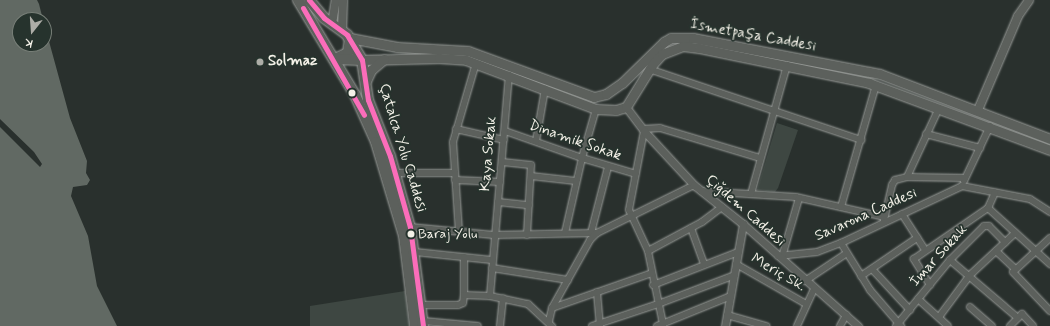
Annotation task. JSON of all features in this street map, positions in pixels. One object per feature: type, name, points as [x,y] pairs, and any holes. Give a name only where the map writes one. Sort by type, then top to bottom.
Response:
[{"type":"highway","name":"Çatalca Yolu Caddesi","points":[[298,0],[335,59],[369,125],[393,192],[420,324]]},
{"type":"highway","name":"Çatalca Yolu Caddesi","points":[[309,0],[318,13],[342,30],[350,38],[362,60],[371,108],[395,173],[410,226],[422,305],[420,324]]},
{"type":"highway","points":[[324,42],[332,24]]},
{"type":"highway","points":[[335,59],[348,53],[350,48],[350,38]]},
{"type":"highway","points":[[335,59],[362,60]]},
{"type":"main road","points":[[332,24],[336,0]]},
{"type":"main road","points":[[342,30],[343,0]]},
{"type":"main road","points":[[1018,21],[1018,16],[1029,0]]},
{"type":"main road","points":[[974,120],[1018,21],[1034,0]]},
{"type":"main road","name":"İsmetpaşa Caddesi","points":[[350,38],[378,44],[414,48],[468,51],[545,89],[596,109],[612,110],[627,104],[649,69],[662,54],[673,48],[683,46],[718,48],[805,65],[880,74],[978,110],[1050,139]]},
{"type":"main road","name":"İsmetpaşa Caddesi","points":[[362,60],[450,58],[506,71],[589,97],[606,94],[615,88],[653,50],[671,38],[693,38],[718,48],[787,65],[805,65],[876,85],[974,120],[1050,150]]},
{"type":"main road","points":[[414,48],[414,58]]},
{"type":"main road","points":[[366,83],[371,70],[384,59]]},
{"type":"main road","points":[[876,85],[880,74]]},
{"type":"main road","points":[[615,88],[624,91],[627,104]]},
{"type":"main road","points":[[606,94],[608,106],[612,110]]},
{"type":"street","points":[[459,232],[452,142],[476,63]]},
{"type":"street","points":[[751,194],[787,65]]},
{"type":"street","points":[[649,69],[861,140]]},
{"type":"street","name":"Kaya Sokak","points":[[490,296],[494,235],[505,131],[506,71]]},
{"type":"street","points":[[841,207],[876,85]]},
{"type":"street","points":[[536,141],[545,89]]},
{"type":"street","name":"Çiğdem Caddesi","points":[[627,104],[644,130],[700,191],[743,224],[814,289],[858,326]]},
{"type":"street","points":[[907,177],[939,108]]},
{"type":"street","points":[[565,233],[576,181],[596,109]]},
{"type":"street","points":[[990,126],[962,186],[1030,199],[1050,212]]},
{"type":"street","points":[[731,296],[660,325],[658,304],[653,284],[648,251],[629,210],[644,130],[660,128],[760,158]]},
{"type":"street","points":[[456,129],[504,140]]},
{"type":"street","name":"Dinamik Sokak","points":[[505,131],[608,167],[636,174]]},
{"type":"street","points":[[926,134],[980,148]]},
{"type":"street","points":[[502,162],[531,165],[528,235]]},
{"type":"street","points":[[550,324],[552,308],[594,233],[608,167]]},
{"type":"street","points":[[395,173],[454,176],[500,182]]},
{"type":"street","points":[[531,176],[576,181]]},
{"type":"street","points":[[700,191],[799,198],[841,207],[884,220],[892,185],[895,180],[907,177],[965,178]]},
{"type":"street","points":[[410,226],[494,235],[594,233],[694,184]]},
{"type":"street","name":"Savarona Caddesi","points":[[780,257],[817,252],[841,243],[884,220],[902,214],[962,186]]},
{"type":"street","points":[[930,285],[914,259],[988,208],[994,192]]},
{"type":"street","points":[[780,257],[799,198]]},
{"type":"street","points":[[498,202],[529,205]]},
{"type":"street","points":[[648,251],[691,228],[722,207]]},
{"type":"street","points":[[988,208],[1050,264]]},
{"type":"street","points":[[902,214],[925,250]]},
{"type":"street","points":[[725,326],[743,224]]},
{"type":"street","name":"İmar Sokak","points":[[898,325],[950,260],[986,225],[1005,242]]},
{"type":"street","points":[[691,228],[704,264]]},
{"type":"street","points":[[939,317],[970,275],[1015,232]]},
{"type":"street","points":[[861,276],[917,238]]},
{"type":"street","points":[[1050,238],[1035,249],[1013,272],[1050,311]]},
{"type":"street","points":[[841,243],[861,276],[898,325]]},
{"type":"street","points":[[996,251],[1015,269]]},
{"type":"street","points":[[415,252],[492,260]]},
{"type":"street","points":[[653,284],[738,252]]},
{"type":"street","points":[[805,281],[847,253]]},
{"type":"street","points":[[422,305],[458,305],[463,303],[464,257]]},
{"type":"street","points":[[950,260],[1033,326]]},
{"type":"street","name":"Meriç Sk.","points":[[736,264],[806,304]]},
{"type":"street","points":[[492,268],[568,280]]},
{"type":"street","points":[[872,269],[910,310]]},
{"type":"street","points":[[552,308],[652,273]]},
{"type":"street","points":[[592,326],[600,325],[735,275]]},
{"type":"street","points":[[797,326],[814,289]]},
{"type":"street","points":[[598,292],[600,325]]},
{"type":"street","points":[[464,295],[490,296],[528,304],[550,324]]},
{"type":"street","points":[[500,326],[503,298]]},
{"type":"street","points":[[918,299],[948,326]]},
{"type":"street","points":[[970,307],[992,326]]},
{"type":"street","points":[[727,315],[766,326]]},
{"type":"street","points":[[840,326],[846,315]]},
{"type":"street","points":[[1010,326],[1020,316]]},
{"type":"street","points":[[420,324],[478,326]]},
{"type":"shaded area","points":[[0,0],[37,0],[41,12],[12,12],[12,52],[52,52],[70,118],[87,161],[86,173],[90,180],[87,185],[73,187],[71,196],[88,236],[97,286],[117,326],[0,326],[0,127],[40,167],[42,164],[34,152],[0,119]]},
{"type":"shaded area","points":[[777,123],[798,130],[778,188],[775,192],[757,190]]},
{"type":"shaded area","points":[[405,291],[409,326],[310,326],[310,306]]},
{"type":"transit line","points":[[309,0],[324,18],[347,35],[362,60],[368,100],[390,156],[410,227],[423,326]]},
{"type":"transit line","points":[[303,8],[364,115]]},
{"type":"place","name":"Solmaz","points":[[260,62]]},
{"type":"place","name":"Baraj Yolu","points":[[411,234]]}]
